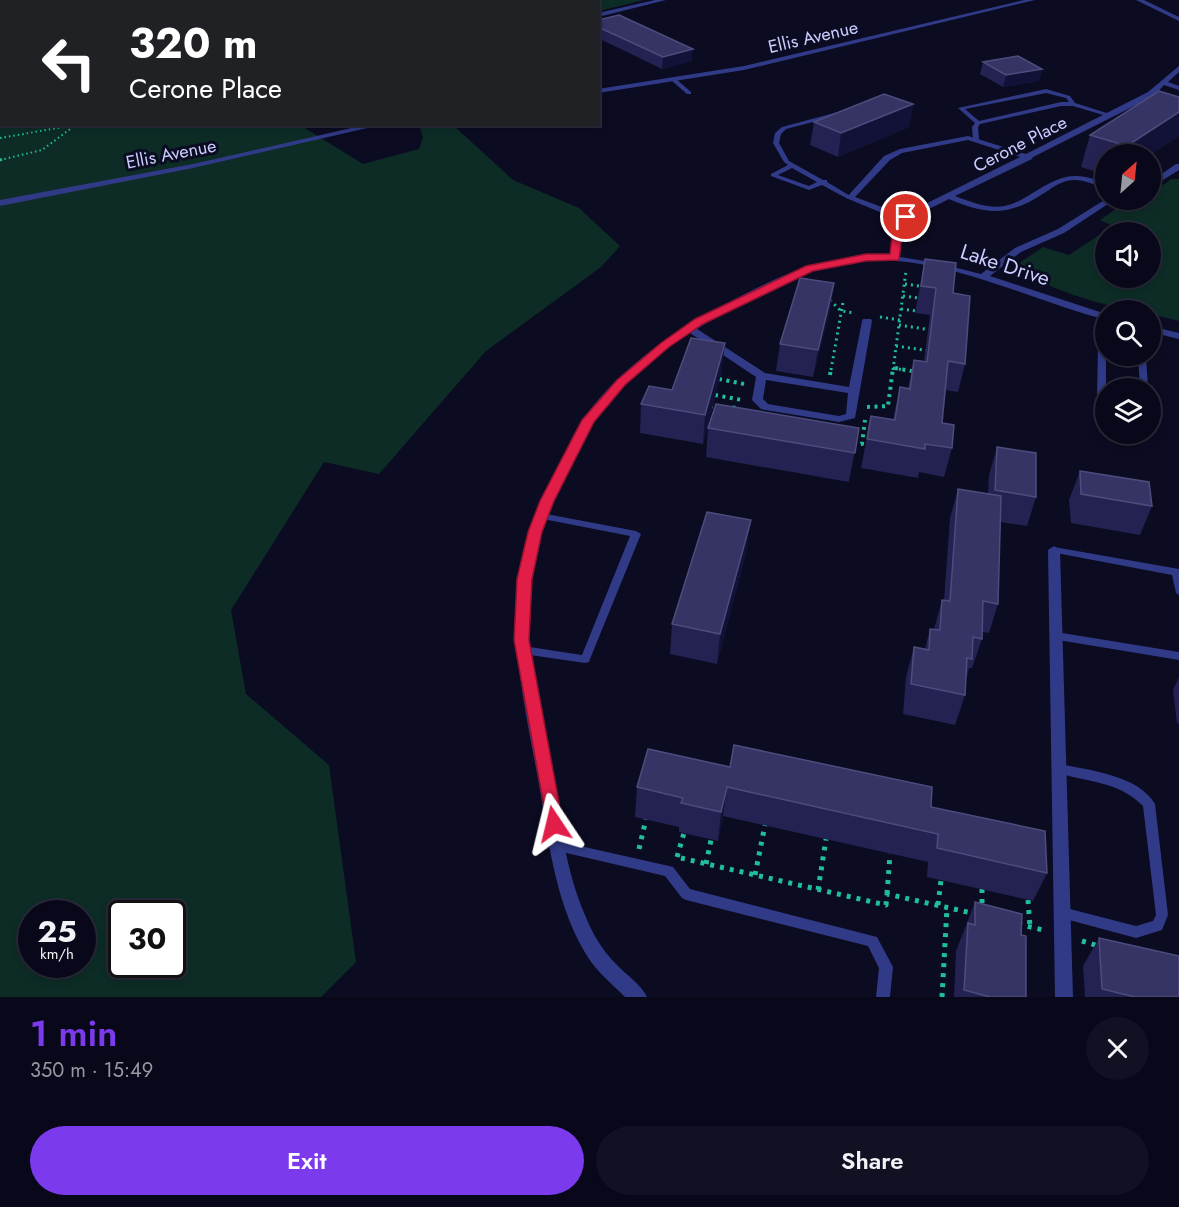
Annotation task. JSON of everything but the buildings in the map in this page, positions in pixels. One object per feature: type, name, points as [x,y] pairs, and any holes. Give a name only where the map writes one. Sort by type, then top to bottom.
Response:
[{"type":"street","points":[[600,15],[663,0]]},
{"type":"street","name":"Ellis Avenue","points":[[600,91],[744,68],[1032,0]]},
{"type":"street","points":[[1139,0],[1179,19]]},
{"type":"street","name":"Cerone Place","points":[[905,219],[1151,94],[1179,68]]},
{"type":"street","points":[[1164,83],[1179,88]]},
{"type":"street","name":"Ellis Avenue","points":[[0,203],[192,166],[373,126]]},
{"type":"street","points":[[895,257],[898,228],[905,219],[850,198],[887,158],[900,152],[959,138],[976,139],[1029,157]]},
{"type":"street","points":[[1161,178],[1179,166]]},
{"type":"street","points":[[949,196],[967,204],[1000,209],[1012,207],[1053,182],[1068,177],[1095,182]]},
{"type":"street","points":[[983,277],[1018,250],[1061,231],[1095,209]]},
{"type":"street","name":"Lake Drive","points":[[638,997],[596,954],[580,923],[558,846],[523,650],[524,579],[541,516],[589,420],[621,382],[689,328],[810,268],[866,258],[895,257],[926,261],[1095,313]]},
{"type":"street","points":[[762,376],[757,400],[765,407],[839,419],[851,416],[867,321]]},
{"type":"street","points":[[689,328],[762,376],[855,391]]},
{"type":"street","points":[[1161,332],[1179,336]]},
{"type":"street","points":[[1054,550],[1064,997]]},
{"type":"lane","points":[[674,80],[689,93]]},
{"type":"lane","points":[[978,123],[961,108],[1046,91],[1068,97],[1073,104]]},
{"type":"lane","points":[[976,139],[975,127],[978,123],[1061,104],[1073,104],[1110,115]]},
{"type":"lane","points":[[844,112],[784,128],[778,133],[776,143],[780,153],[793,165],[825,181],[850,198]]},
{"type":"lane","points":[[793,165],[773,175],[809,188],[825,181]]},
{"type":"lane","points":[[523,650],[585,659],[636,534],[541,516]]},
{"type":"lane","points":[[1054,550],[1177,572],[1179,591]]},
{"type":"lane","points":[[1056,636],[1179,656]]},
{"type":"lane","points":[[1059,769],[1123,784],[1138,792],[1149,804],[1162,915],[1157,926],[1136,932],[1062,913]]},
{"type":"lane","points":[[558,846],[669,871],[686,894],[872,941],[886,967],[883,997]]},
{"type":"path","points":[[0,138],[66,126]]},
{"type":"path","points":[[0,160],[29,156],[54,146],[75,126]]},
{"type":"path","points":[[845,441],[862,444],[867,408],[870,405],[888,406],[905,284],[919,286]]},
{"type":"path","points":[[903,296],[918,298]]},
{"type":"path","points":[[830,300],[841,311]]},
{"type":"path","points":[[828,387],[843,302]]},
{"type":"path","points":[[901,309],[916,311]]},
{"type":"path","points":[[899,325],[940,332]]},
{"type":"path","points":[[896,346],[937,352]]},
{"type":"path","points":[[893,368],[923,373]]},
{"type":"path","points":[[741,376],[747,384]]},
{"type":"path","points":[[719,380],[747,384]]},
{"type":"path","points":[[738,416],[747,384]]},
{"type":"path","points":[[715,394],[743,400]]},
{"type":"path","points":[[705,405],[740,408]]},
{"type":"path","points":[[865,424],[874,425]]},
{"type":"path","points":[[639,849],[646,819]]},
{"type":"path","points":[[755,875],[765,825]]},
{"type":"path","points":[[677,857],[684,833]]},
{"type":"path","points":[[819,890],[826,839]]},
{"type":"path","points":[[706,864],[711,840]]},
{"type":"path","points":[[629,847],[649,851]]},
{"type":"path","points":[[668,855],[886,905],[890,854]]},
{"type":"path","points":[[938,905],[941,880]]},
{"type":"path","points":[[887,894],[981,915],[982,889]]},
{"type":"path","points":[[1028,900],[1030,927]]},
{"type":"path","points":[[942,997],[947,908]]},
{"type":"path","points":[[1011,922],[1107,948]]},
{"type":"green space","points":[[600,0],[644,0],[600,11]]},
{"type":"green space","points":[[0,126],[302,126],[363,164],[419,149],[423,138],[419,126],[454,126],[513,180],[579,208],[620,246],[601,267],[486,351],[379,474],[324,462],[231,610],[246,694],[329,765],[356,962],[321,997],[0,997]]},
{"type":"green space","points":[[1171,179],[1179,179],[1179,321],[1161,316],[1161,300],[1095,301],[1044,283],[1012,268],[1043,247],[1069,255],[1095,238],[1095,288],[1161,288],[1161,222],[1104,222],[1100,220],[1114,210],[1161,210],[1161,186]]},
{"type":"route","points":[[554,824],[522,640],[524,579],[535,532],[547,501],[589,420],[621,382],[665,345],[699,321],[810,268],[830,262],[895,257],[898,228],[906,217]]}]
